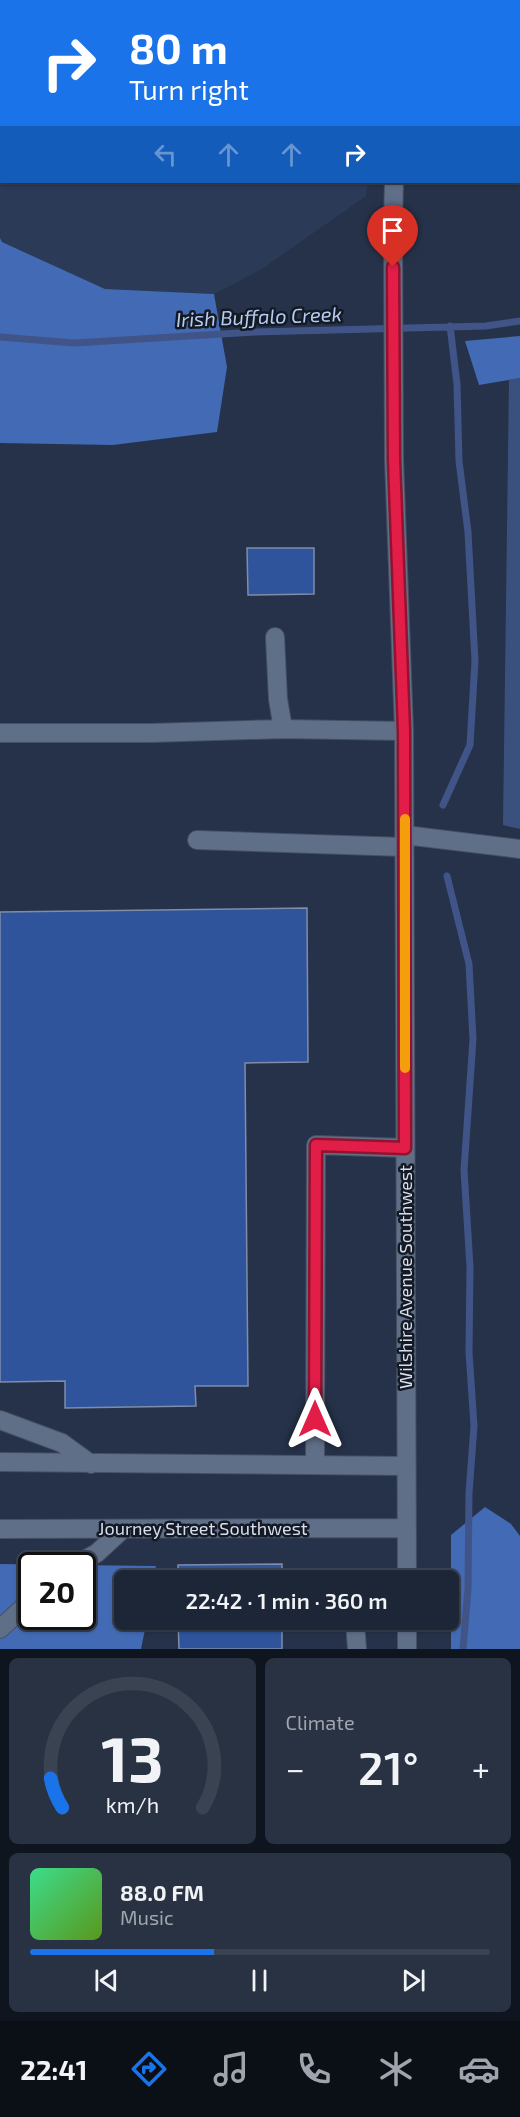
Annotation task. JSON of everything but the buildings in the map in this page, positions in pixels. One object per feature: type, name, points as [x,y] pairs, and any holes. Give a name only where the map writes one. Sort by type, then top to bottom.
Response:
[{"type":"street","name":"Wilshire Avenue Southwest","points":[[394,183],[394,421],[404,731],[407,1570]]},
{"type":"street","points":[[275,637],[278,699],[283,729]]},
{"type":"street","points":[[0,733],[151,733],[283,729],[404,731]]},
{"type":"street","points":[[197,840],[405,841],[520,849]]},
{"type":"street","points":[[315,1465],[316,1145],[405,1148]]},
{"type":"street","points":[[0,1420],[62,1443],[91,1464]]},
{"type":"street","points":[[0,1462],[406,1466]]},
{"type":"street","name":"Journey Street Southwest","points":[[0,1529],[406,1528]]},
{"type":"street","points":[[96,1554],[123,1529]]},
{"type":"street","points":[[0,1629],[18,1612]]},
{"type":"street","points":[[356,1630],[357,1649]]},
{"type":"street","points":[[407,1630],[407,1649]]},
{"type":"shaded area","points":[[0,183],[368,183],[366,196],[262,269],[214,294],[105,289],[2,242],[0,238]]},
{"type":"shaded area","points":[[0,238],[2,242],[105,289],[214,294],[227,367],[217,432],[113,445],[0,443]]},
{"type":"shaded area","points":[[520,336],[520,378],[479,385],[465,341]]},
{"type":"shaded area","points":[[520,378],[520,829],[503,825],[509,380]]},
{"type":"shaded area","points":[[485,1507],[511,1524],[520,1536],[520,1649],[451,1649],[451,1630],[459,1630],[459,1570],[451,1570],[451,1535]]},
{"type":"shaded area","points":[[0,1564],[18,1564],[18,1630],[96,1630],[96,1565],[156,1566],[155,1570],[114,1570],[114,1630],[145,1630],[141,1649],[0,1649]]},
{"type":"waterway","name":"Irish Buffalo Creek","points":[[0,337],[74,343],[255,332],[486,326],[520,321]]},
{"type":"waterway","points":[[443,805],[470,745],[475,661],[468,532],[459,461],[457,384],[450,326]]},
{"type":"waterway","points":[[447,876],[469,964],[473,1039],[464,1170],[470,1267],[469,1352],[474,1426],[469,1493],[468,1589],[463,1649]]},
{"type":"slow traffic","points":[[405,819],[405,1068]]},
{"type":"route","points":[[315,1419],[316,1145],[405,1148],[404,731],[394,459],[393,267]]}]
